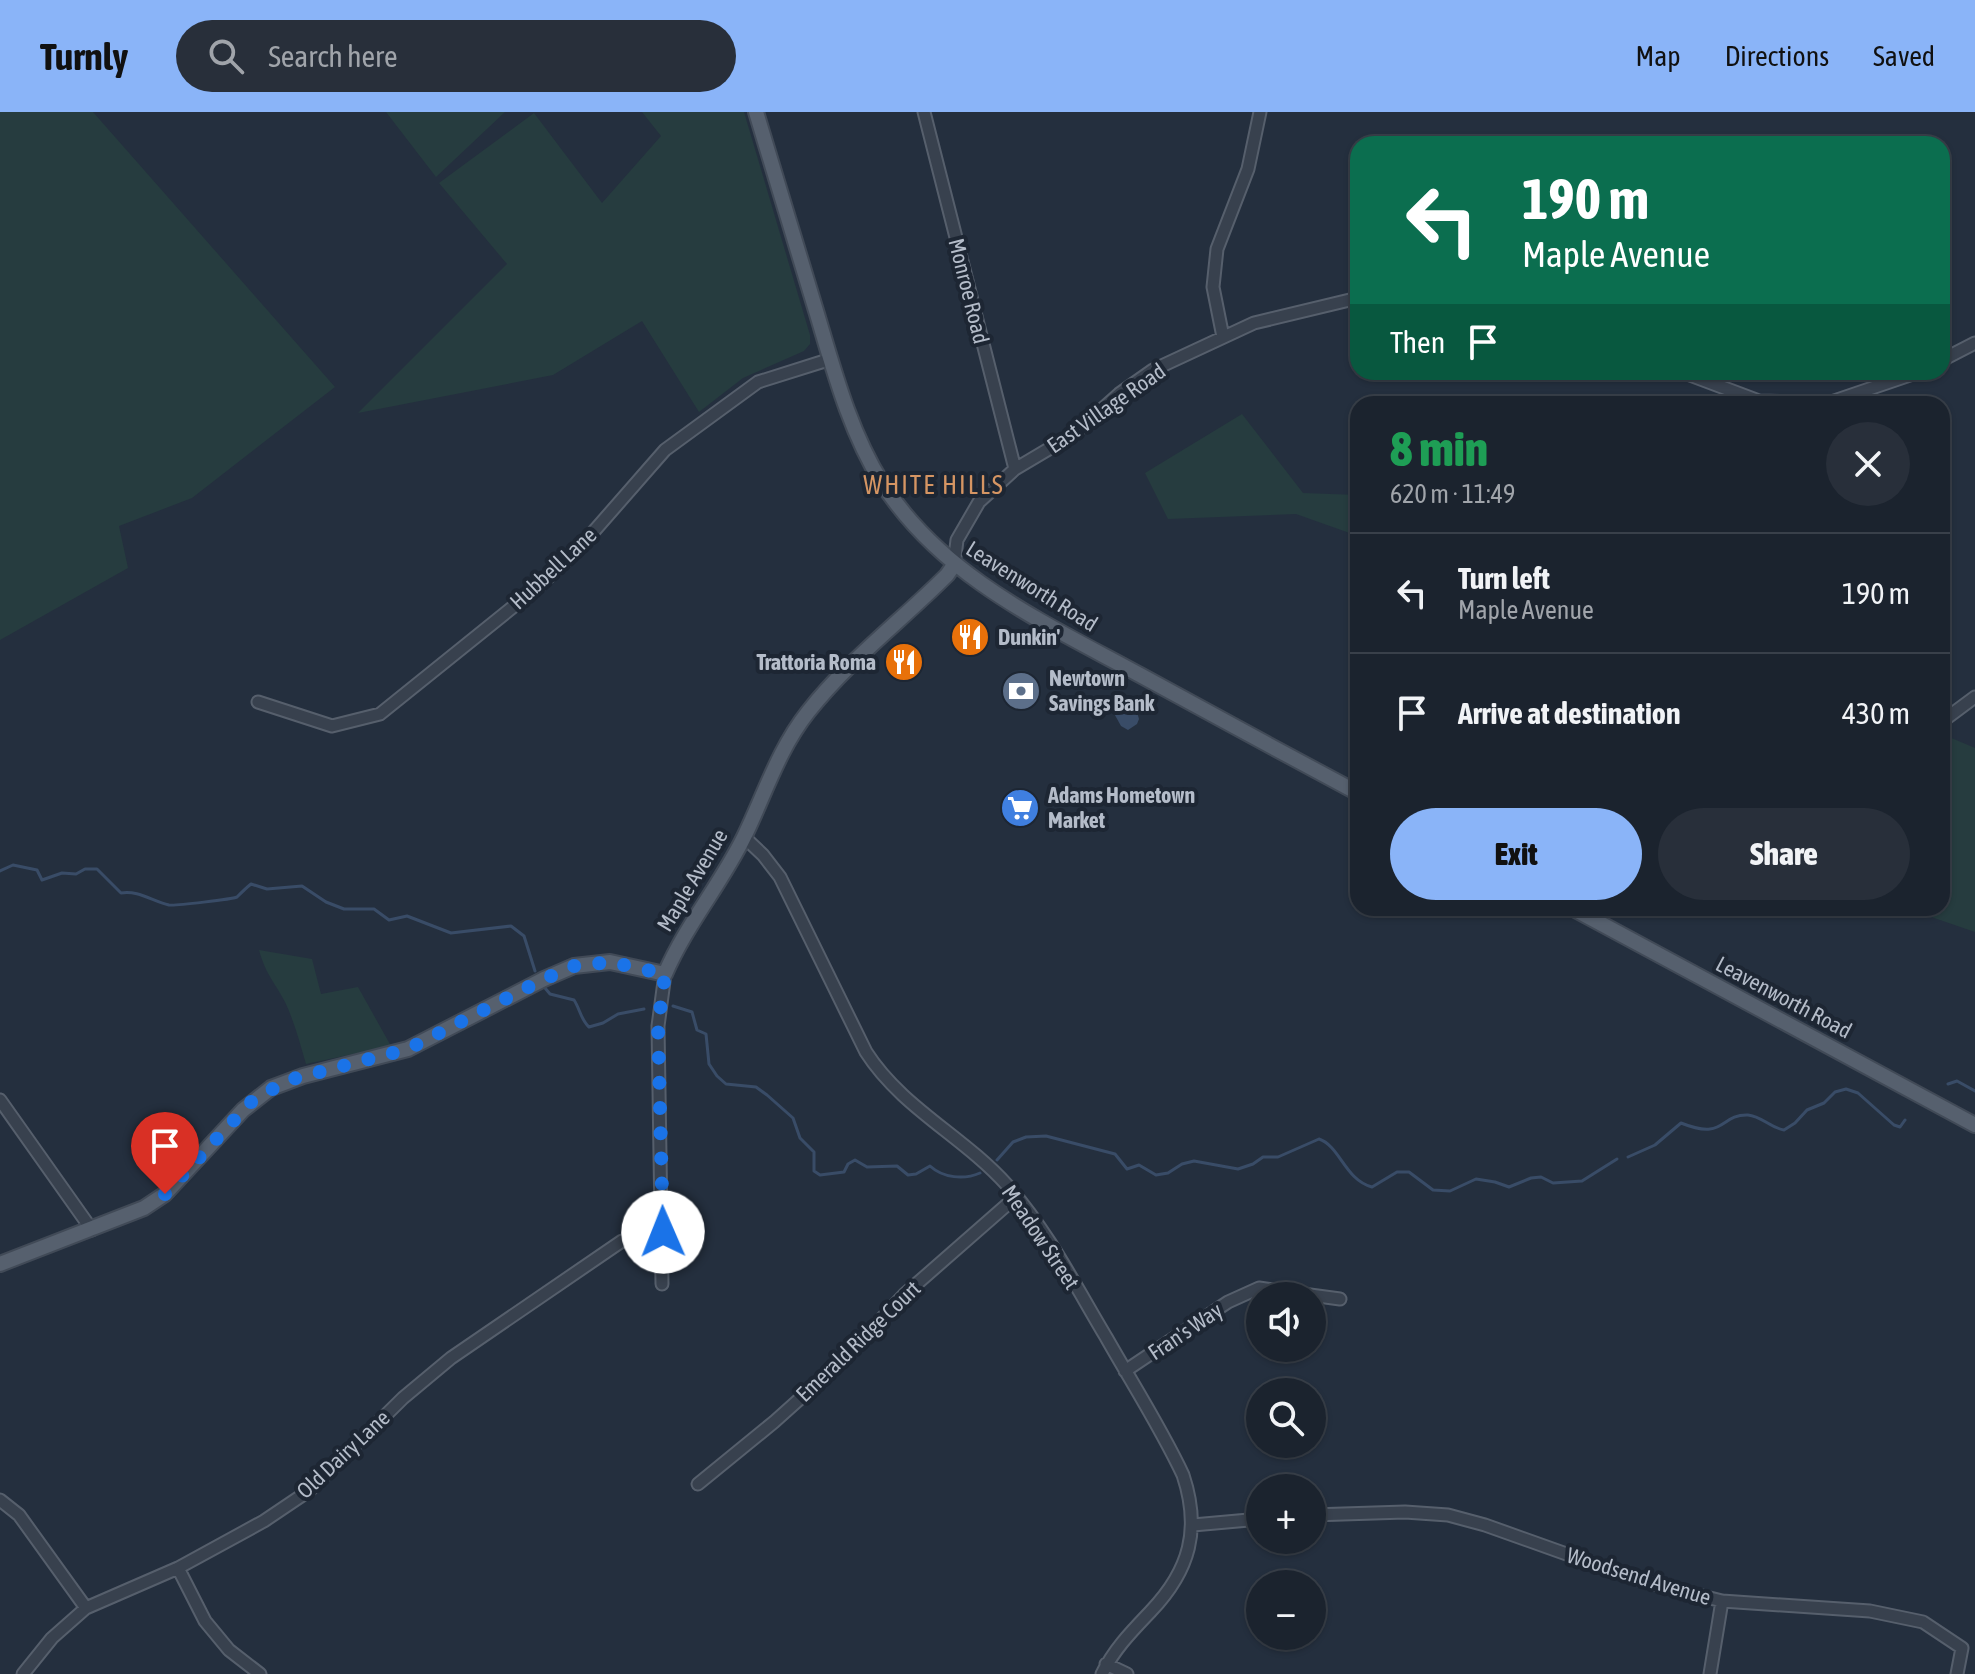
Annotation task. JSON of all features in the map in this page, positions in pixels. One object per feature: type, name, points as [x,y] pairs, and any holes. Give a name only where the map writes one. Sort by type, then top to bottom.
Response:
[{"type":"main road","name":"Leavenworth Road","points":[[756,112],[831,359],[866,453],[883,484],[912,522],[954,565],[1039,621],[1350,789]]},
{"type":"main road","name":"Maple Avenue","points":[[665,974],[684,933],[699,914],[744,837],[773,767],[789,738],[809,711],[954,565]]},
{"type":"main road","name":"Leavenworth Road","points":[[1587,916],[1975,1125]]},
{"type":"main road","points":[[0,1264],[144,1208],[165,1194],[253,1100],[280,1084],[408,1049],[574,966],[610,962],[665,974]]},
{"type":"street","name":"Monroe Road","points":[[924,112],[1015,469]]},
{"type":"street","points":[[1223,337],[1213,287],[1217,249],[1248,169],[1260,112]]},
{"type":"street","name":"East Village Road","points":[[954,565],[957,540],[979,502],[1015,469],[1074,434],[1119,394],[1153,370],[1254,323],[1350,300]]},
{"type":"street","points":[[1950,356],[1975,343]]},
{"type":"street","name":"Hubbell Lane","points":[[258,702],[332,726],[380,714],[539,586],[581,546],[665,450],[758,382],[831,359]]},
{"type":"street","points":[[1703,380],[1746,396]]},
{"type":"street","points":[[1849,396],[1896,380]]},
{"type":"street","points":[[1950,716],[1975,697]]},
{"type":"street","name":"Meadow Street","points":[[744,837],[780,877],[866,1052],[878,1070],[907,1101],[986,1163],[1017,1196],[1050,1242],[1183,1475],[1189,1492],[1193,1525],[1187,1554],[1169,1591],[1121,1642],[1104,1669]]},
{"type":"street","points":[[662,1284],[658,1026],[665,974]]},
{"type":"street","points":[[0,1100],[92,1230]]},
{"type":"street","name":"Emerald Ridge Court","points":[[698,1484],[831,1371],[905,1294],[1017,1196]]},
{"type":"street","name":"Old Dairy Lane","points":[[23,1674],[52,1638],[86,1608],[178,1568],[264,1521],[310,1490],[403,1398],[451,1358],[622,1241],[663,1232]]},
{"type":"street","name":"Fran's Way","points":[[1125,1371],[1228,1302],[1259,1288],[1340,1299]]},
{"type":"street","points":[[0,1500],[19,1515],[86,1608]]},
{"type":"street","name":"Woodsend Avenue","points":[[1326,1515],[1405,1512],[1448,1515],[1485,1525],[1642,1581],[1722,1601],[1870,1611],[1923,1622],[1962,1648],[1957,1674]]},
{"type":"street","points":[[1193,1525],[1246,1520]]},
{"type":"street","points":[[178,1568],[205,1621],[229,1650],[260,1674]]},
{"type":"street","points":[[1710,1674],[1722,1601]]},
{"type":"street","points":[[1104,1669],[1127,1674]]},
{"type":"green space","points":[[0,112],[93,112],[335,387],[192,498],[119,526],[128,568],[0,640]]},
{"type":"green space","points":[[386,112],[505,112],[436,177]]},
{"type":"green space","points":[[642,112],[744,112],[810,335],[810,344],[804,351],[743,378],[699,412],[642,321],[553,375],[358,413],[507,264],[439,183],[534,113],[602,203],[661,136]]},
{"type":"green space","points":[[1242,414],[1303,493],[1350,495],[1350,533],[1296,514],[1168,519],[1145,473]]},
{"type":"green space","points":[[1950,737],[1975,748],[1975,932],[1928,916],[1950,916]]},
{"type":"green space","points":[[259,950],[312,959],[321,994],[358,987],[391,1046],[306,1064],[288,1009],[267,972]]},
{"type":"water","points":[[1116,700],[1130,706],[1138,715],[1137,724],[1128,730],[1121,726],[1111,708]]},
{"type":"waterway","points":[[0,871],[13,865],[37,870],[42,880],[62,873],[76,874],[85,869],[97,869],[121,893],[139,894],[169,905],[237,897],[251,884],[267,889],[302,886],[326,902],[344,909],[374,909],[389,920],[407,916],[451,933],[511,926],[524,936],[535,971]]},
{"type":"waterway","points":[[545,988],[550,994],[574,1000],[589,1027],[618,1014],[644,1009]]},
{"type":"waterway","points":[[673,1006],[692,1012],[697,1030],[706,1034],[709,1064],[717,1076],[726,1084],[756,1087],[793,1118],[800,1138],[814,1152],[814,1171],[820,1175],[844,1172],[848,1164],[855,1160],[867,1167],[897,1166],[908,1175],[930,1166],[954,1177],[980,1173]]},
{"type":"waterway","points":[[1948,1084],[1957,1081],[1975,1091]]},
{"type":"waterway","points":[[1628,1157],[1655,1145],[1681,1123],[1706,1129],[1748,1115],[1784,1130],[1807,1110],[1824,1103],[1835,1092],[1846,1089],[1858,1093],[1894,1125],[1900,1127],[1905,1120]]},
{"type":"waterway","points":[[997,1160],[1013,1142],[1026,1137],[1046,1136],[1115,1154],[1127,1169],[1139,1165],[1156,1175],[1194,1161],[1238,1169],[1263,1157],[1278,1157],[1319,1139],[1332,1148],[1355,1178],[1372,1187],[1397,1172],[1409,1172],[1433,1190],[1450,1191],[1476,1179],[1509,1187],[1541,1177],[1553,1183],[1582,1181],[1617,1159]]},
{"type":"place","name":"Dunkin'","points":[[970,637]]},
{"type":"place","name":"Trattoria Roma","points":[[904,662]]},
{"type":"place","name":"Newtown Savings Bank","points":[[1021,691]]},
{"type":"place","name":"Adams Hometown Market","points":[[1020,808]]},
{"type":"district","name":"WHITE HILLS","points":[[934,485]]},
{"type":"route","points":[[165,1194],[253,1100],[271,1088],[303,1076],[408,1049],[574,966],[610,962],[665,974],[658,1026],[663,1232]]}]
